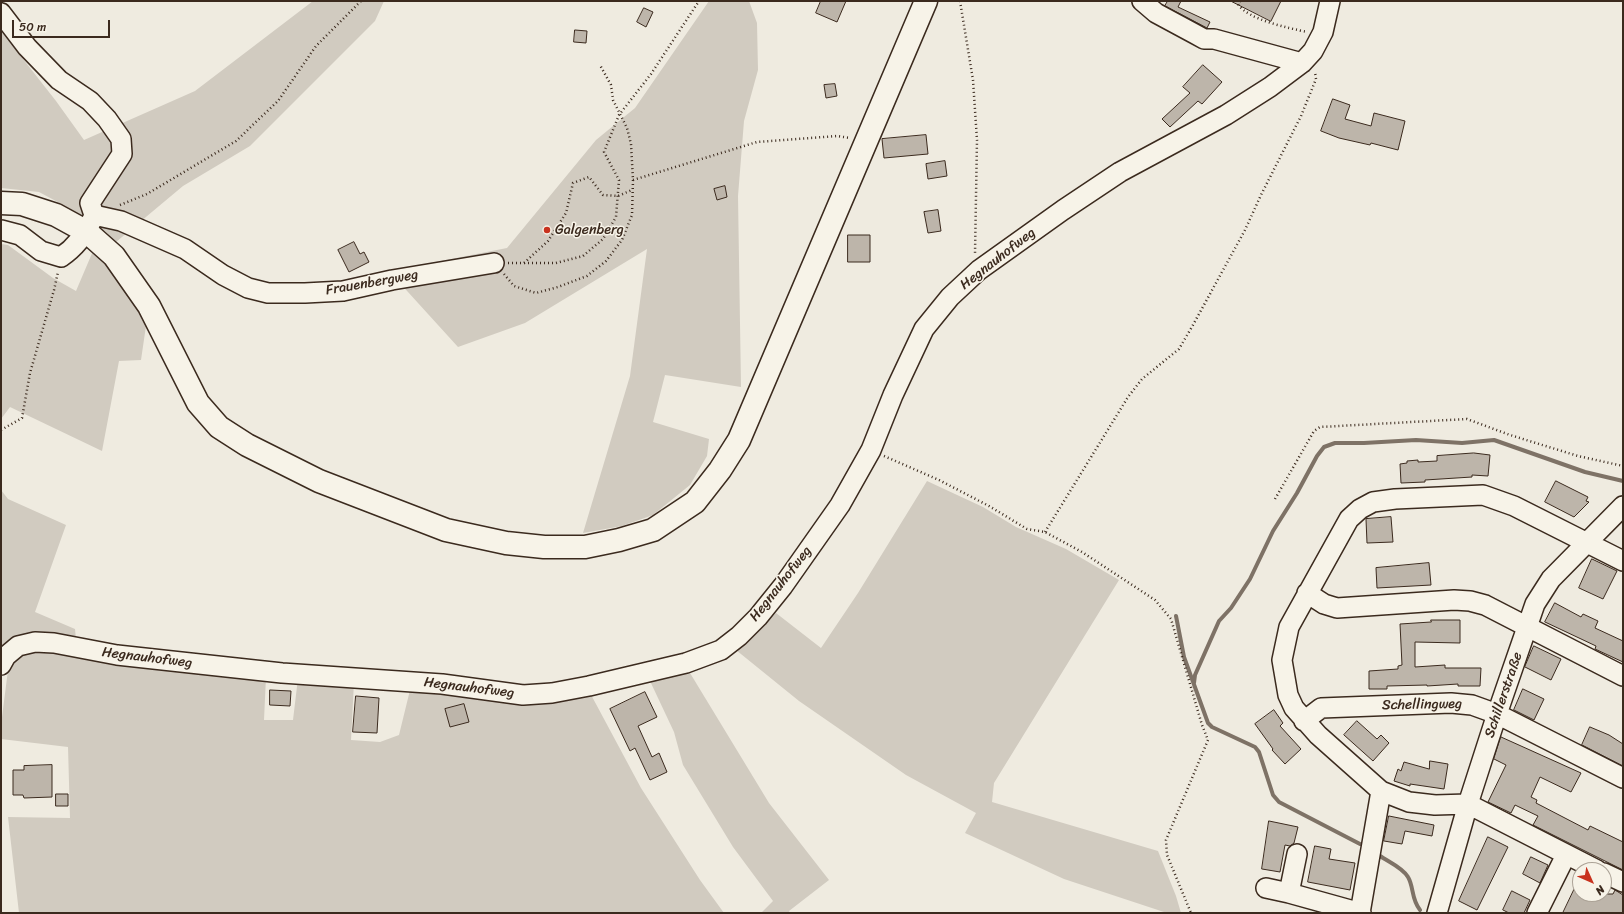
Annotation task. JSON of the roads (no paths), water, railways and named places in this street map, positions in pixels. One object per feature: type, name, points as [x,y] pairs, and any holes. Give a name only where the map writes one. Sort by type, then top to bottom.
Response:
[{"type":"main road","points":[[1,202],[22,204],[56,215],[90,223],[149,306],[198,403],[219,427],[247,445],[319,481],[446,530],[513,544],[544,547],[585,546],[619,540],[653,530],[695,502],[720,470],[739,440],[926,1]]},
{"type":"street","points":[[1142,1],[1156,13],[1204,39],[1312,50],[1330,1]]},
{"type":"street","points":[[1,13],[27,47],[59,80],[90,101],[107,119],[121,140],[122,154],[90,203],[90,223],[73,249],[61,257],[41,251],[20,235],[1,230]]},
{"type":"street","name":"Hegnauhofweg","points":[[1,665],[6,656],[18,646],[35,642],[54,643],[117,654],[181,662],[282,673],[442,684],[523,695],[552,693],[686,663],[721,650],[739,636],[758,617],[783,586],[840,505],[871,450],[893,395],[924,329],[950,297],[979,270],[1063,210],[1120,172],[1226,115],[1270,87],[1312,50]]},
{"type":"street","name":"Frauenbergweg","points":[[90,223],[121,221],[184,249],[223,275],[248,288],[268,292],[305,293],[343,291],[392,280],[494,263]]},
{"type":"street","points":[[1580,862],[1468,804],[1435,805],[1410,802],[1381,791],[1318,735],[1294,708],[1288,695],[1282,660],[1289,627],[1349,519],[1360,509],[1373,502],[1395,498],[1483,495],[1514,506],[1623,561]]},
{"type":"street","name":"Schillerstraße","points":[[1437,913],[1468,804],[1496,714],[1535,604],[1551,578],[1623,506]]},
{"type":"street","points":[[1307,593],[1324,604],[1337,608],[1454,600],[1470,601],[1486,606],[1623,676]]},
{"type":"street","name":"Schellingweg","points":[[1304,721],[1321,708],[1451,703],[1472,705],[1496,714],[1623,778]]},
{"type":"street","points":[[1266,888],[1360,913],[1381,791]]},
{"type":"street","points":[[1289,893],[1297,854]]},
{"type":"street","points":[[1537,913],[1566,855]]},
{"type":"street","points":[[1612,877],[1623,882]]},
{"type":"waterway","points":[[1194,683],[1195,675],[1219,621],[1231,608],[1250,579],[1273,531],[1297,493],[1317,456],[1324,447],[1335,443],[1416,440],[1462,443],[1494,440],[1585,472],[1623,481]]},
{"type":"waterway","points":[[1176,616],[1184,657],[1208,723],[1212,727],[1255,747],[1259,752],[1273,795],[1279,802],[1360,844]]},
{"type":"waterway","points":[[1380,856],[1406,874],[1410,881],[1415,902],[1420,910]]},
{"type":"place","name":"Galgenberg","points":[[547,230]]}]
